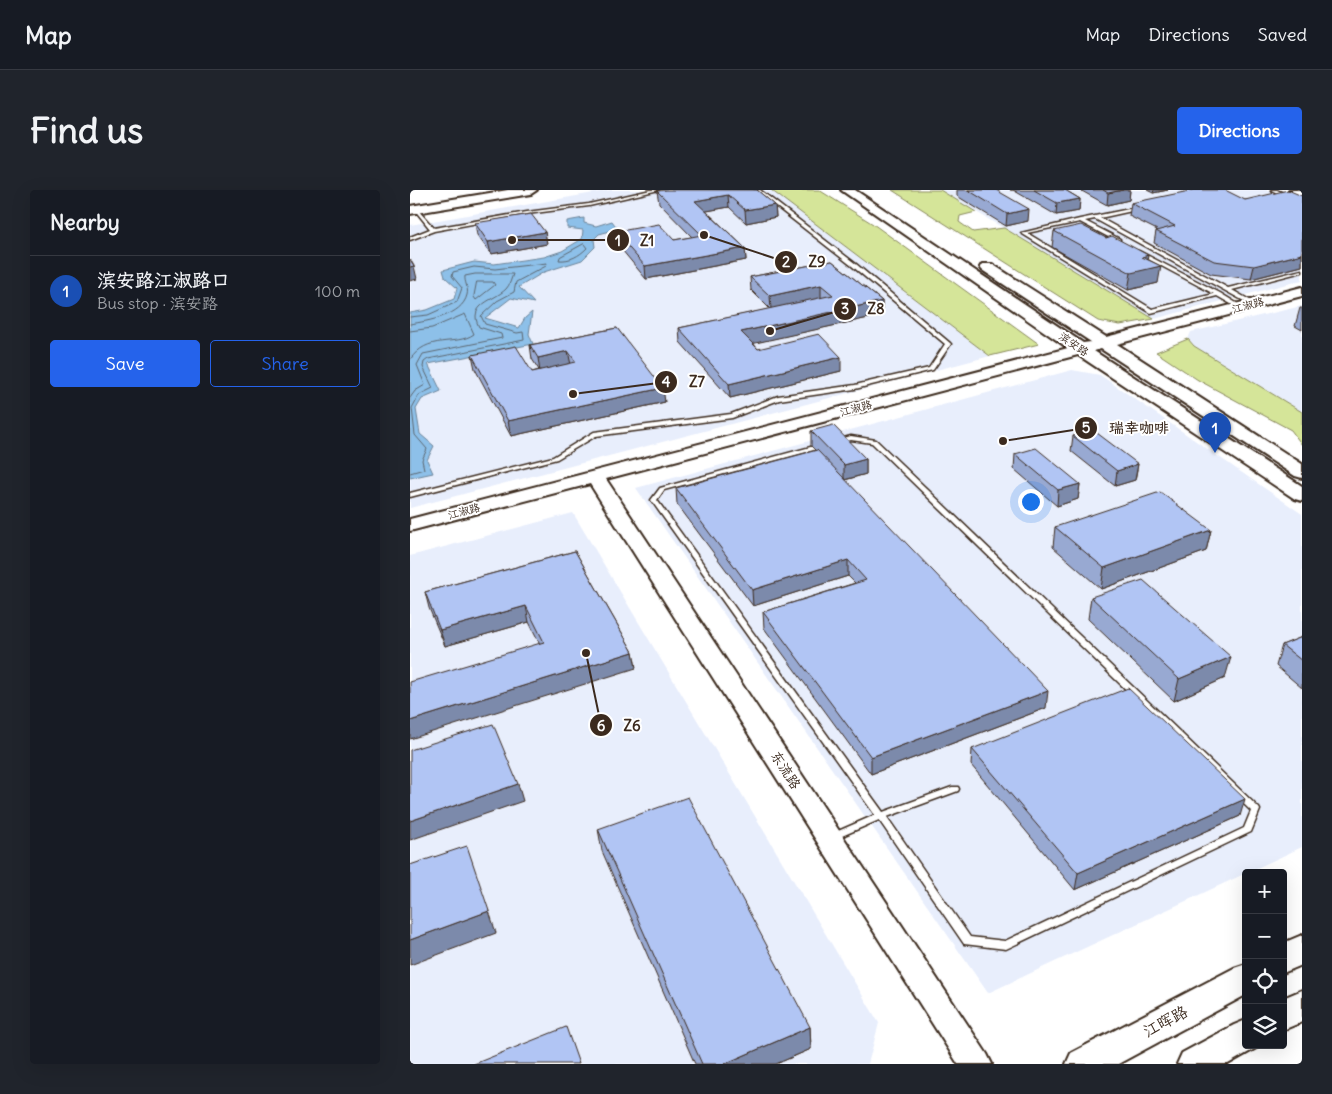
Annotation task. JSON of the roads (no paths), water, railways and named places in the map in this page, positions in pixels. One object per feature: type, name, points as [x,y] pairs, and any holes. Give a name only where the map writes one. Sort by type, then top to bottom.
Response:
[{"type":"main road","points":[[413,204],[487,190]]},
{"type":"main road","points":[[413,204],[530,190]]},
{"type":"main road","name":"滨安路","points":[[847,190],[1082,350],[1302,495]]},
{"type":"main road","name":"滨安路","points":[[870,190],[1302,472]]},
{"type":"main road","points":[[1295,190],[1302,193]]},
{"type":"main road","name":"江淑路","points":[[410,525],[1302,291]]},
{"type":"main road","name":"东流路","points":[[595,477],[976,1064]]},
{"type":"main road","points":[[1287,956],[1302,949]]},
{"type":"main road","name":"江晖路","points":[[1084,1064],[1242,980]]},
{"type":"main road","points":[[1287,1014],[1302,1005]]},
{"type":"main road","points":[[1195,1064],[1242,1038]]},
{"type":"lane","points":[[410,238],[433,230],[526,213],[589,205],[658,190]]},
{"type":"lane","points":[[410,496],[555,458],[594,434],[732,416],[778,398],[855,387],[931,369],[948,344],[854,265],[757,190]]},
{"type":"lane","points":[[1273,190],[1302,203]]},
{"type":"lane","points":[[413,204],[433,230]]},
{"type":"lane","points":[[1144,207],[1023,233],[1151,311],[1218,294]]},
{"type":"lane","points":[[1095,217],[1227,290],[1247,306]]},
{"type":"lane","points":[[1080,220],[1123,243]]},
{"type":"lane","points":[[1132,248],[1218,294],[1247,306]]},
{"type":"lane","points":[[1227,290],[1302,271]]},
{"type":"lane","points":[[851,438],[874,441],[1256,810],[1248,830],[1006,944],[967,941],[881,816],[654,500],[662,489],[851,438]]},
{"type":"lane","points":[[830,838],[881,816],[955,789]]},
{"type":"water","points":[[584,218],[584,223],[596,226],[612,221],[618,229],[599,234],[594,239],[595,247],[582,260],[544,272],[519,287],[534,303],[511,298],[485,318],[519,328],[525,318],[532,312],[529,334],[533,344],[428,364],[441,391],[422,399],[416,409],[420,434],[434,446],[427,460],[433,473],[410,478],[410,313],[427,310],[454,299],[457,288],[445,277],[443,270],[474,262],[494,264],[544,257],[562,251],[582,239],[583,230],[567,228],[567,221]]},
{"type":"place","name":"Z9","points":[[704,235]]},
{"type":"place","name":"Z1","points":[[512,240]]},
{"type":"place","name":"Z8","points":[[770,331]]},
{"type":"place","name":"Z7","points":[[573,394]]},
{"type":"place","name":"瑞幸咖啡","points":[[1003,441]]},
{"type":"place","name":"滨安路江淑路口","points":[[1215,453]]},
{"type":"place","name":"Z6","points":[[586,653]]}]
